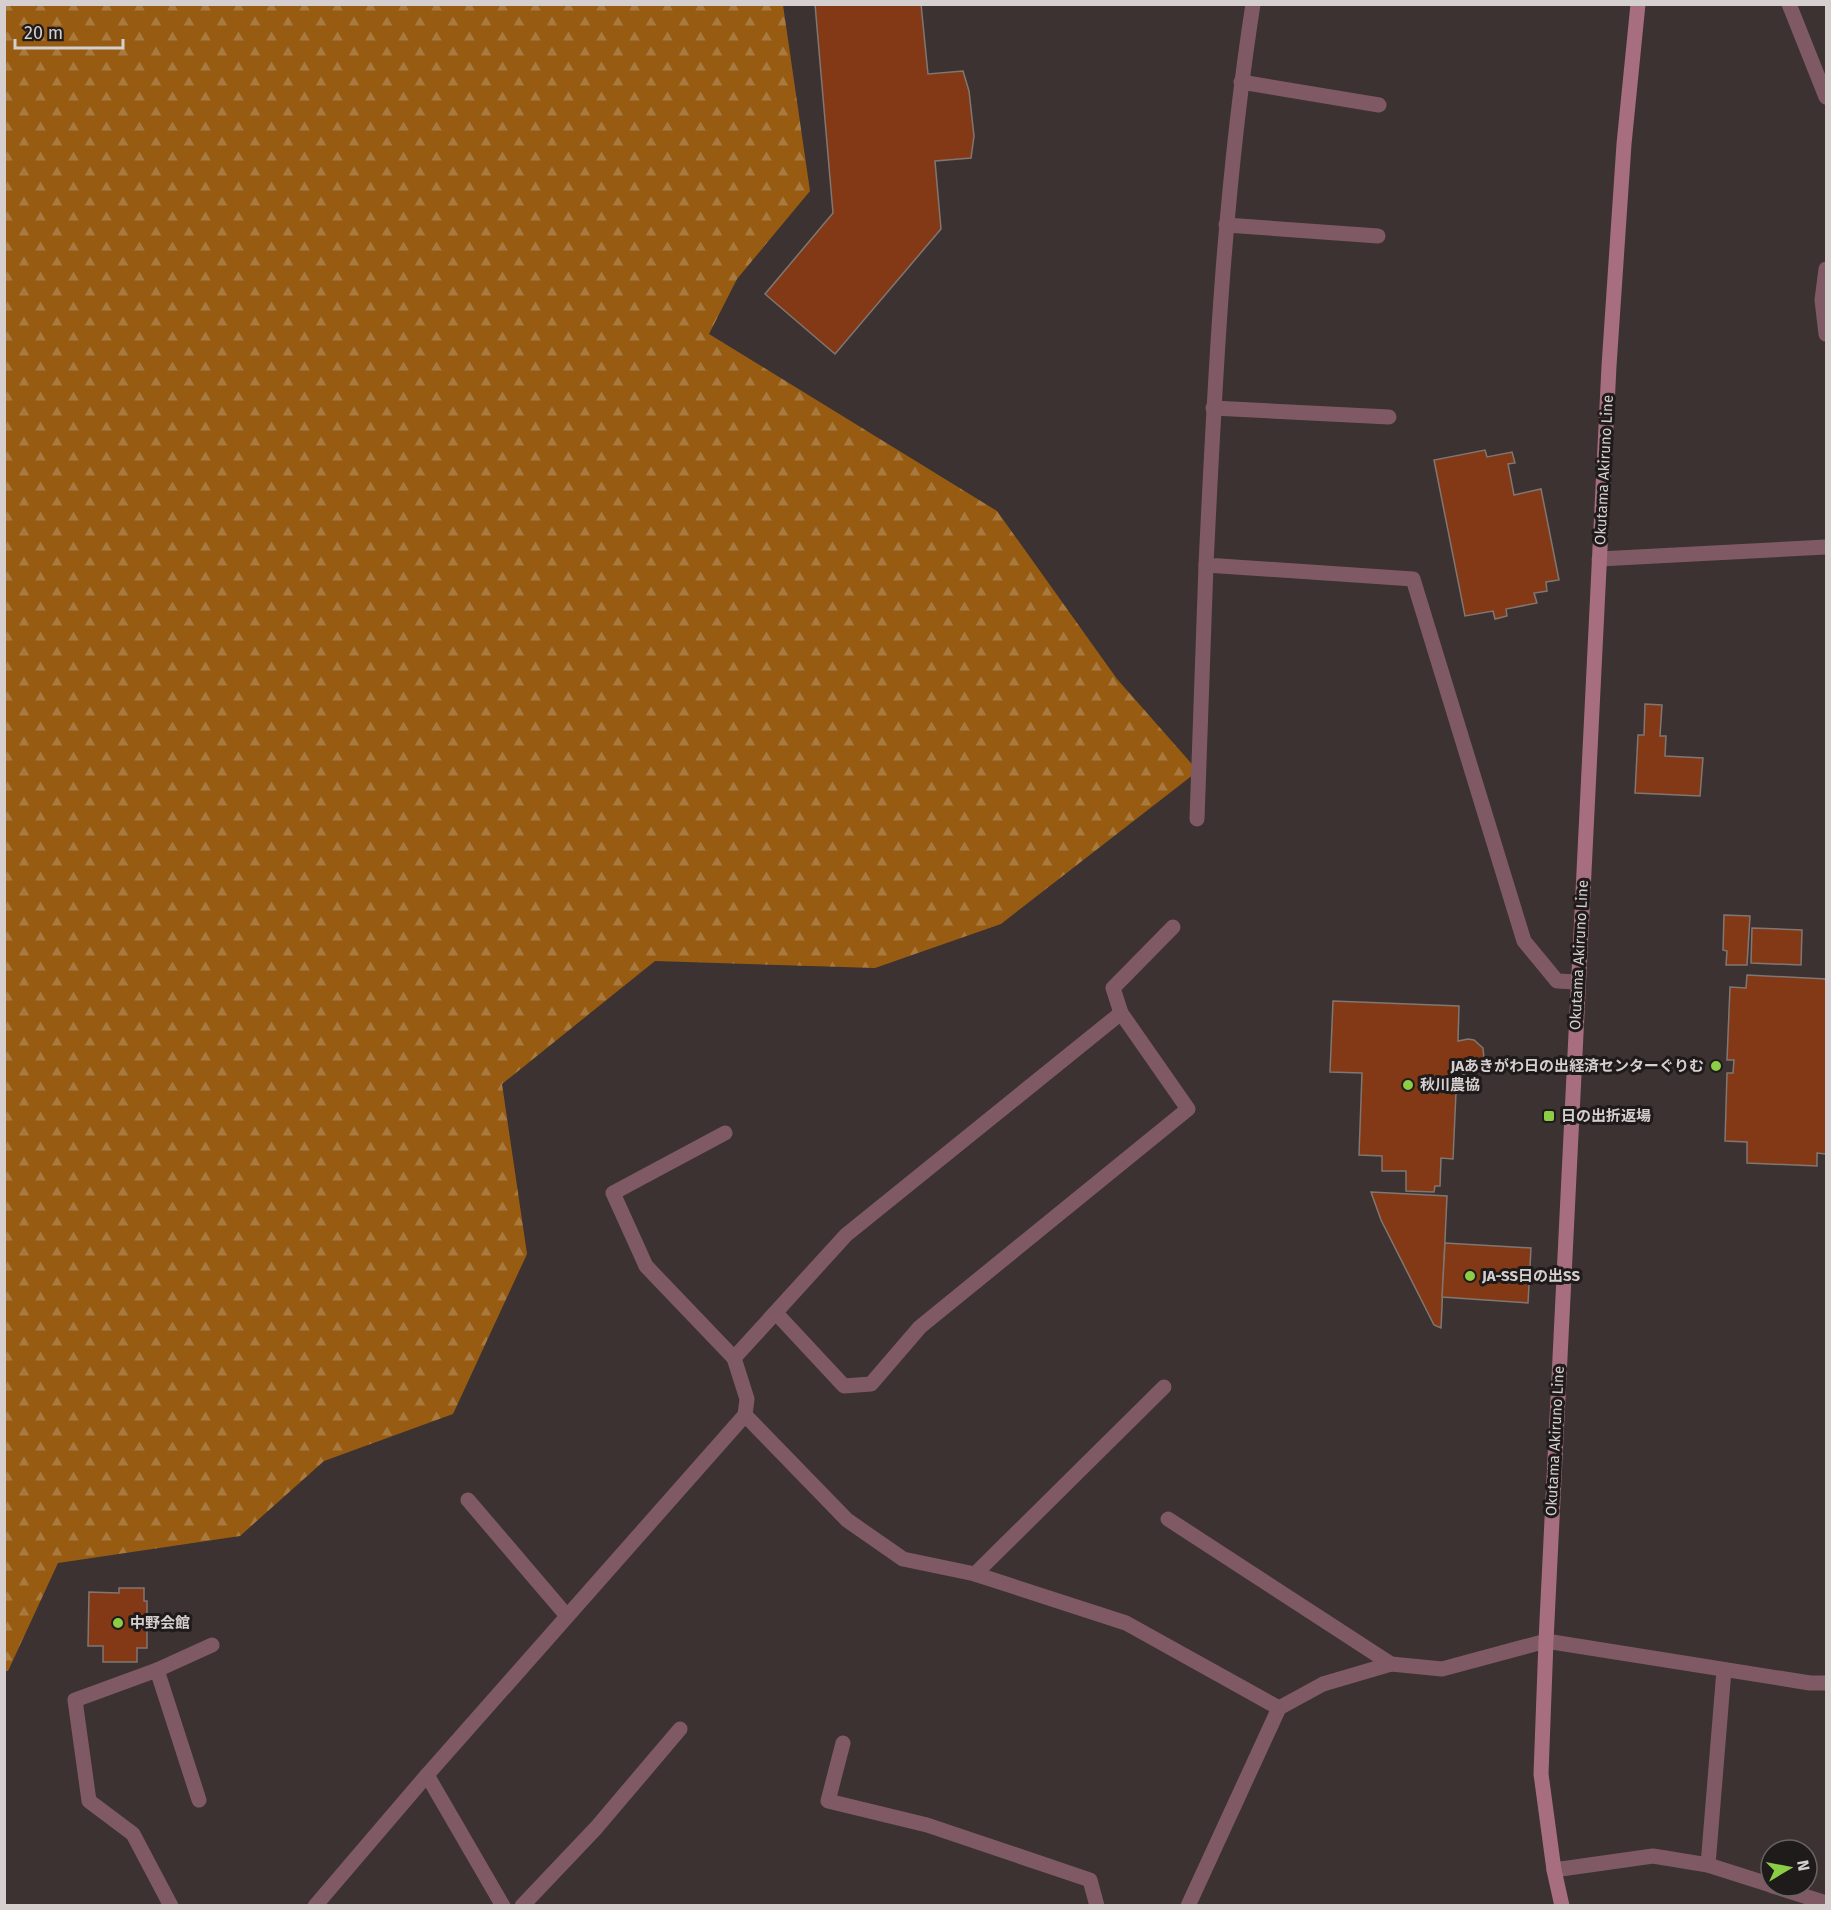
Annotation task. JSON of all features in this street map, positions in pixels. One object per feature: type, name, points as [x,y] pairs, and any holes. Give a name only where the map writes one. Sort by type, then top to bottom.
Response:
[{"type":"main road","name":"Okutama Akiruno Line","points":[[1562,1905],[1554,1870],[1541,1774],[1546,1641],[1599,559],[1624,144],[1638,4]]},
{"type":"street","points":[[1197,819],[1213,408],[1226,225],[1241,82],[1253,4]]},
{"type":"street","points":[[1789,4],[1827,97]]},
{"type":"street","points":[[1241,82],[1379,105]]},
{"type":"street","points":[[1226,225],[1378,236]]},
{"type":"street","points":[[1827,268],[1822,300],[1827,334]]},
{"type":"street","points":[[1213,408],[1389,417]]},
{"type":"street","points":[[1599,559],[1827,547]]},
{"type":"street","points":[[1206,565],[1413,579],[1524,941],[1557,981],[1578,982]]},
{"type":"street","points":[[776,1313],[844,1386],[871,1384],[920,1327],[1188,1108],[1120,1013],[1113,988],[1173,927]]},
{"type":"street","points":[[734,1358],[846,1235],[1120,1013]]},
{"type":"street","points":[[315,1905],[745,1415],[747,1399],[734,1358],[646,1266],[613,1193],[725,1133]]},
{"type":"street","points":[[975,1574],[1164,1387]]},
{"type":"street","points":[[745,1415],[847,1520],[903,1559],[975,1574],[1126,1623],[1279,1708]]},
{"type":"street","points":[[468,1500],[567,1616]]},
{"type":"street","points":[[1168,1519],[1391,1664]]},
{"type":"street","points":[[1188,1905],[1279,1708],[1323,1684],[1391,1664],[1442,1669],[1546,1641],[1810,1683],[1827,1683]]},
{"type":"street","points":[[171,1905],[133,1834],[89,1801],[75,1700],[157,1670],[212,1645]]},
{"type":"street","points":[[157,1670],[200,1800]]},
{"type":"street","points":[[1708,1865],[1724,1670]]},
{"type":"street","points":[[522,1905],[596,1828],[680,1729]]},
{"type":"street","points":[[843,1743],[828,1802],[927,1825],[1090,1880],[1097,1905]]},
{"type":"street","points":[[427,1776],[503,1905]]},
{"type":"street","points":[[1554,1870],[1653,1856],[1708,1865],[1759,1882]]},
{"type":"street","points":[[1811,1898],[1827,1903]]},
{"type":"green space","points":[[5,5],[783,5],[810,191],[737,279],[709,334],[997,511],[1117,679],[1198,771],[1001,924],[875,968],[655,961],[502,1084],[527,1254],[453,1414],[324,1461],[240,1536],[58,1563],[8,1671],[5,1671]]},
{"type":"building","points":[[815,4],[921,4],[928,74],[963,71],[969,91],[974,136],[971,158],[935,161],[941,229],[835,354],[765,294],[833,213]]},
{"type":"building","points":[[1485,450],[1487,457],[1512,452],[1515,463],[1508,464],[1514,495],[1541,489],[1559,580],[1546,582],[1547,591],[1534,593],[1537,603],[1506,609],[1507,616],[1495,619],[1493,611],[1465,616],[1434,460]]},
{"type":"building","points":[[1645,704],[1662,705],[1660,736],[1666,736],[1665,756],[1703,758],[1700,796],[1635,793],[1638,735],[1644,735]]},
{"type":"building","points":[[1724,915],[1750,916],[1747,965],[1726,965],[1727,951],[1723,950]]},
{"type":"building","points":[[1752,928],[1802,930],[1801,965],[1751,963]]},
{"type":"building","points":[[1747,975],[1826,979],[1826,1154],[1817,1153],[1817,1166],[1747,1163],[1747,1142],[1725,1141],[1727,1073],[1733,1073],[1734,1060],[1727,1060],[1730,987],[1746,988]]},
{"type":"building","points":[[1333,1001],[1459,1006],[1458,1041],[1474,1040],[1483,1048],[1484,1059],[1478,1069],[1468,1074],[1457,1070],[1453,1159],[1441,1158],[1440,1186],[1435,1186],[1434,1192],[1406,1191],[1406,1171],[1382,1171],[1382,1156],[1359,1155],[1362,1073],[1330,1072]]},
{"type":"building","points":[[1371,1192],[1447,1196],[1441,1328],[1434,1325],[1381,1220]]},
{"type":"building","points":[[1445,1243],[1531,1248],[1528,1303],[1442,1297]]},
{"type":"building","name":"中野会館","points":[[119,1588],[144,1588],[144,1601],[147,1601],[147,1648],[137,1648],[137,1662],[103,1662],[103,1646],[88,1646],[89,1592],[119,1593]]},
{"type":"place","name":"JAあきがわ日の出経済センターぐりむ","points":[[1716,1066]]},
{"type":"place","name":"秋川農協","points":[[1408,1085]]},
{"type":"place","name":"日の出折返場","points":[[1549,1116]]},
{"type":"place","name":"JA-SS日の出SS","points":[[1470,1276]]},
{"type":"place","name":"中野会館","points":[[118,1623]]}]
